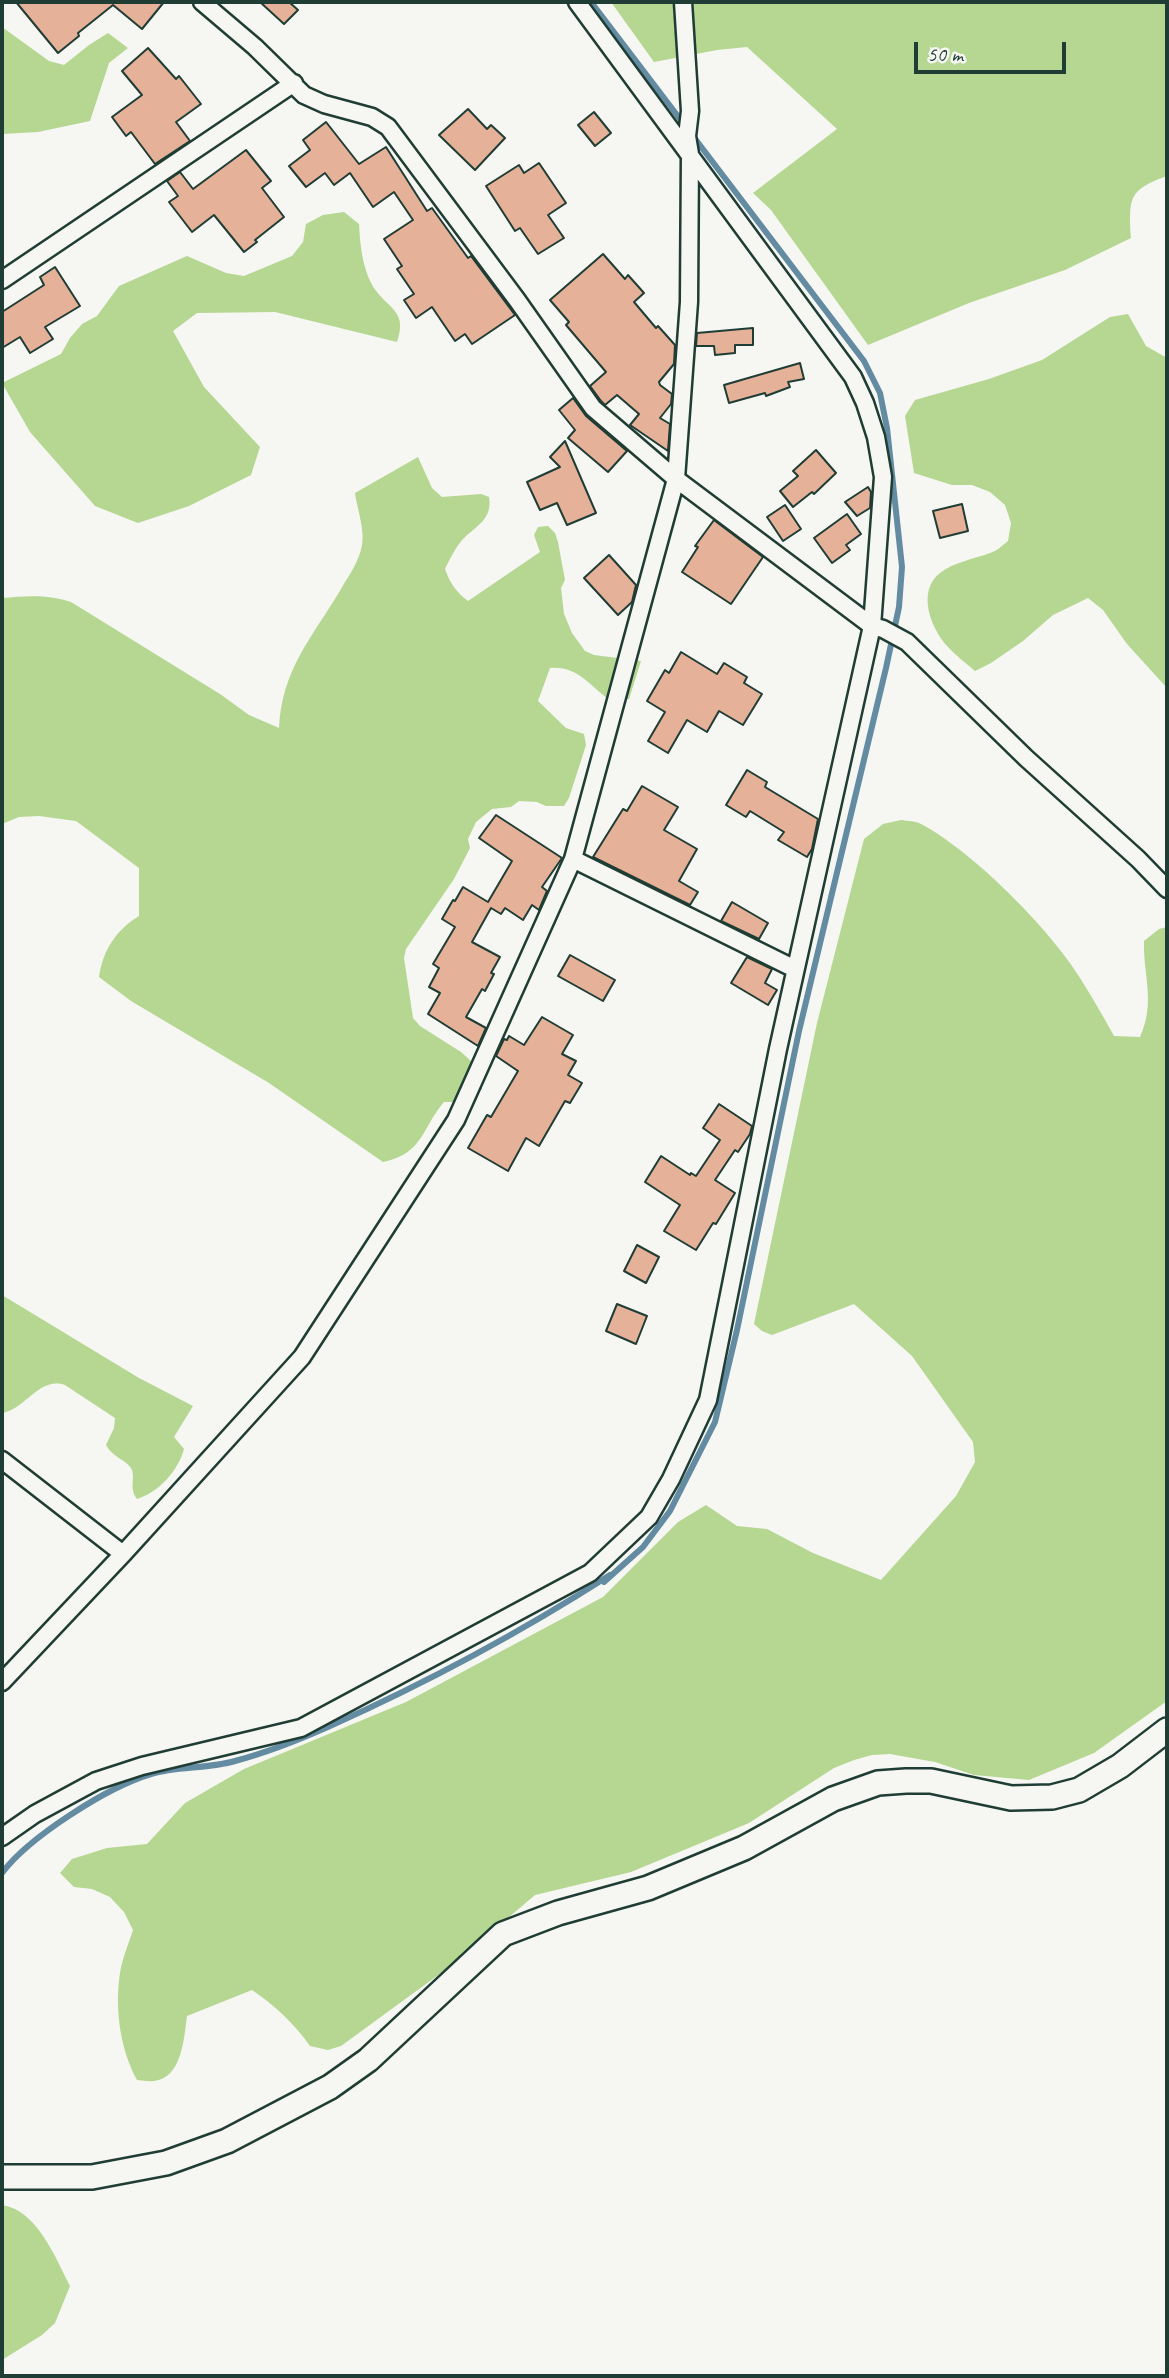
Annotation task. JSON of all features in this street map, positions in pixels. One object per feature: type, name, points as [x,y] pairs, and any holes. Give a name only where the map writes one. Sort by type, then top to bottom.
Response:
[{"type":"main road","points":[[2,2177],[92,2178],[166,2163],[227,2141],[330,2087],[368,2060],[503,1934],[558,1913],[648,1888],[744,1848],[833,1799],[878,1783],[906,1781],[931,1781],[1011,1798],[1052,1797],[1079,1790],[1120,1766],[1167,1730]]},
{"type":"street","points":[[202,2],[255,47],[304,95],[358,111],[388,127],[517,300],[593,408],[676,479],[878,628],[907,642],[1026,758],[1138,859],[1167,889]]},
{"type":"street","points":[[2,1837],[35,1814],[96,1781],[142,1766],[301,1728],[590,1573],[649,1517],[671,1479],[708,1400],[795,969],[878,628],[883,477],[876,437],[853,377],[577,2]]},
{"type":"street","points":[[2,1682],[302,1357],[456,1120],[573,859],[676,479],[689,302],[690,154],[687,136],[690,111],[683,2]]},
{"type":"street","points":[[2,280],[294,83]]},
{"type":"street","points":[[573,859],[795,969]]},
{"type":"street","points":[[2,1460],[123,1554]]},
{"type":"green space","points":[[611,2],[1167,2],[1167,176],[1145,186],[1134,197],[1130,213],[1131,238],[1065,270],[969,303],[868,345],[771,210],[753,193],[837,129],[747,47],[654,62]]},
{"type":"green space","points":[[2,27],[49,61],[64,65],[108,33],[128,48],[109,63],[90,121],[38,132],[2,134]]},
{"type":"green space","points":[[344,212],[359,224],[364,261],[371,283],[393,309],[400,322],[397,342],[275,312],[197,313],[173,331],[204,387],[260,447],[251,475],[189,506],[138,523],[95,506],[30,432],[2,383],[61,354],[70,338],[82,324],[97,316],[119,286],[187,256],[226,273],[244,276],[292,256],[303,242],[306,224],[323,215]]},
{"type":"green space","points":[[1128,314],[1146,346],[1167,358],[1167,688],[1127,644],[1103,610],[1088,598],[1053,615],[1023,641],[975,671],[941,638],[928,609],[929,589],[933,581],[946,569],[993,552],[1002,546],[1008,541],[1011,523],[1005,505],[990,492],[972,485],[952,485],[914,473],[905,416],[915,400],[989,379],[1042,360],[1110,317]]},
{"type":"green space","points":[[418,457],[432,488],[442,497],[481,494],[489,497],[490,505],[486,517],[460,542],[445,569],[454,587],[464,598],[468,601],[540,552],[534,535],[538,527],[548,526],[555,533],[558,542],[565,580],[561,588],[564,614],[572,633],[585,651],[594,655],[641,661],[629,699],[611,701],[569,670],[550,668],[538,701],[566,728],[584,734],[586,745],[569,798],[564,806],[519,801],[511,807],[492,809],[476,822],[468,839],[470,848],[454,879],[406,949],[404,958],[413,1018],[420,1026],[461,1052],[482,1071],[482,1089],[457,1102],[444,1102],[420,1139],[407,1153],[383,1162],[269,1083],[131,1001],[99,977],[107,950],[117,934],[139,916],[139,868],[76,821],[39,816],[19,817],[2,824],[2,598],[28,596],[71,602],[220,694],[249,715],[279,728],[281,707],[292,671],[361,551],[363,539],[355,493]]},
{"type":"green space","points":[[901,820],[919,823],[960,850],[1022,906],[1070,963],[1114,1036],[1140,1037],[1145,1024],[1148,1000],[1144,941],[1159,929],[1167,927],[1167,1701],[1094,1753],[1029,1780],[974,1775],[935,1762],[890,1754],[854,1760],[834,1768],[749,1823],[631,1872],[535,1895],[456,1962],[341,2046],[328,2050],[310,2046],[283,2015],[252,1990],[187,2016],[180,2056],[171,2073],[154,2081],[137,2080],[122,2040],[118,2010],[121,1967],[133,1930],[124,1912],[110,1897],[92,1889],[74,1887],[60,1873],[72,1859],[107,1848],[147,1844],[185,1803],[244,1769],[406,1702],[603,1597],[678,1522],[706,1505],[737,1526],[767,1529],[813,1553],[881,1580],[956,1496],[975,1462],[973,1442],[912,1356],[854,1304],[772,1335],[754,1324],[817,1023],[864,839],[883,824]]},
{"type":"green space","points":[[2,1295],[139,1378],[193,1406],[174,1437],[184,1449],[181,1457],[160,1486],[137,1499],[133,1491],[132,1470],[106,1445],[114,1428],[115,1418],[65,1385],[48,1385],[18,1406],[2,1413]]},
{"type":"green space","points":[[2,2205],[14,2209],[35,2225],[70,2286],[55,2323],[42,2335],[2,2360]]},
{"type":"building","points":[[16,2],[164,2],[142,29],[113,5],[58,53]]},
{"type":"building","points":[[260,2],[289,2],[298,10],[284,24]]},
{"type":"building","points":[[148,48],[176,79],[179,76],[201,104],[176,122],[190,141],[155,164],[131,132],[126,136],[112,117],[142,95],[122,71]]},
{"type":"building","points":[[468,109],[487,129],[491,125],[505,138],[475,170],[439,135]]},
{"type":"building","points":[[594,112],[611,133],[595,146],[578,125]]},
{"type":"building","points":[[326,122],[359,164],[386,147],[427,211],[432,208],[468,258],[471,256],[515,315],[472,344],[465,334],[455,341],[432,307],[416,318],[404,300],[414,294],[397,269],[402,266],[384,239],[413,220],[394,192],[373,207],[350,173],[334,185],[325,173],[306,187],[289,166],[310,150],[303,140]]},
{"type":"building","points":[[246,150],[271,181],[262,188],[284,217],[244,252],[214,215],[192,232],[169,202],[178,196],[167,181],[180,172],[193,189]]},
{"type":"building","points":[[539,163],[566,203],[548,215],[564,238],[538,254],[520,228],[515,231],[486,186],[519,165],[524,173]]},
{"type":"building","points":[[603,254],[625,279],[628,275],[644,293],[634,302],[675,345],[674,364],[659,382],[672,394],[671,404],[660,418],[670,424],[668,451],[630,425],[639,414],[617,395],[605,405],[601,401],[590,386],[606,372],[566,325],[569,322],[550,300]]},
{"type":"building","points":[[55,267],[80,306],[45,327],[53,339],[30,353],[20,337],[2,348],[2,312],[44,285],[40,277]]},
{"type":"building","points":[[753,328],[753,345],[735,345],[735,353],[715,355],[714,346],[696,346],[697,333]]},
{"type":"building","points":[[800,363],[804,379],[788,382],[790,387],[766,396],[765,393],[729,403],[724,385]]},
{"type":"building","points":[[573,398],[586,416],[627,451],[608,472],[568,438],[575,430],[559,410]]},
{"type":"building","points":[[565,441],[596,513],[567,525],[557,503],[540,510],[527,482],[560,467],[550,457]]},
{"type":"building","points":[[816,450],[836,473],[814,494],[812,492],[793,507],[780,491],[798,476],[793,471]]},
{"type":"building","points":[[868,487],[871,492],[870,508],[857,516],[845,502]]},
{"type":"building","points":[[962,504],[968,531],[940,538],[933,511]]},
{"type":"building","points":[[785,505],[801,529],[783,541],[767,517]]},
{"type":"building","points":[[847,514],[861,534],[846,545],[850,550],[832,563],[814,538]]},
{"type":"building","points":[[714,520],[763,557],[731,604],[682,572],[698,547],[695,546]]},
{"type":"building","points":[[609,555],[636,585],[632,602],[618,615],[584,578]]},
{"type":"building","points":[[681,652],[717,674],[724,663],[747,677],[744,683],[762,694],[743,725],[719,711],[707,732],[687,720],[668,753],[648,741],[665,712],[647,701],[665,670],[669,673]]},
{"type":"building","points":[[747,770],[767,782],[765,787],[818,819],[812,849],[807,857],[778,840],[784,832],[750,811],[746,817],[726,805]]},
{"type":"building","points":[[642,786],[678,807],[664,830],[697,849],[679,881],[698,892],[690,905],[593,857],[623,809],[627,811]]},
{"type":"building","points":[[496,815],[562,858],[542,887],[547,891],[539,910],[532,905],[523,920],[505,908],[501,914],[491,908],[472,942],[500,957],[485,991],[482,989],[466,1017],[486,1028],[478,1046],[428,1014],[440,993],[429,987],[439,968],[433,964],[455,927],[442,919],[453,900],[455,901],[463,887],[488,902],[512,861],[479,838]]},
{"type":"building","points":[[732,902],[768,923],[759,939],[721,921]]},
{"type":"building","points":[[570,955],[615,980],[603,1001],[558,976]]},
{"type":"building","points":[[747,957],[772,969],[765,983],[777,990],[768,1005],[731,983]]},
{"type":"building","points":[[542,1017],[573,1035],[562,1054],[576,1061],[568,1075],[582,1083],[570,1103],[565,1101],[539,1146],[526,1138],[508,1171],[468,1148],[487,1115],[491,1117],[518,1071],[496,1056],[504,1039],[507,1040],[509,1036],[524,1045]]},
{"type":"building","points":[[719,1104],[752,1126],[738,1152],[735,1150],[715,1180],[735,1193],[696,1250],[664,1231],[680,1205],[645,1182],[661,1156],[690,1175],[691,1173],[696,1176],[720,1140],[703,1128]]},
{"type":"building","points":[[637,1245],[659,1257],[646,1283],[624,1271]]},
{"type":"building","points":[[617,1304],[647,1316],[636,1344],[606,1331]]},
{"type":"waterway","points":[[2,1873],[14,1859],[49,1830],[113,1790],[161,1771],[225,1764],[247,1758],[319,1731],[473,1656],[610,1575],[604,1582],[643,1547],[670,1511],[715,1422],[737,1330],[799,1031],[886,668],[899,607],[902,567],[887,428],[880,393],[864,361],[591,2]]}]
